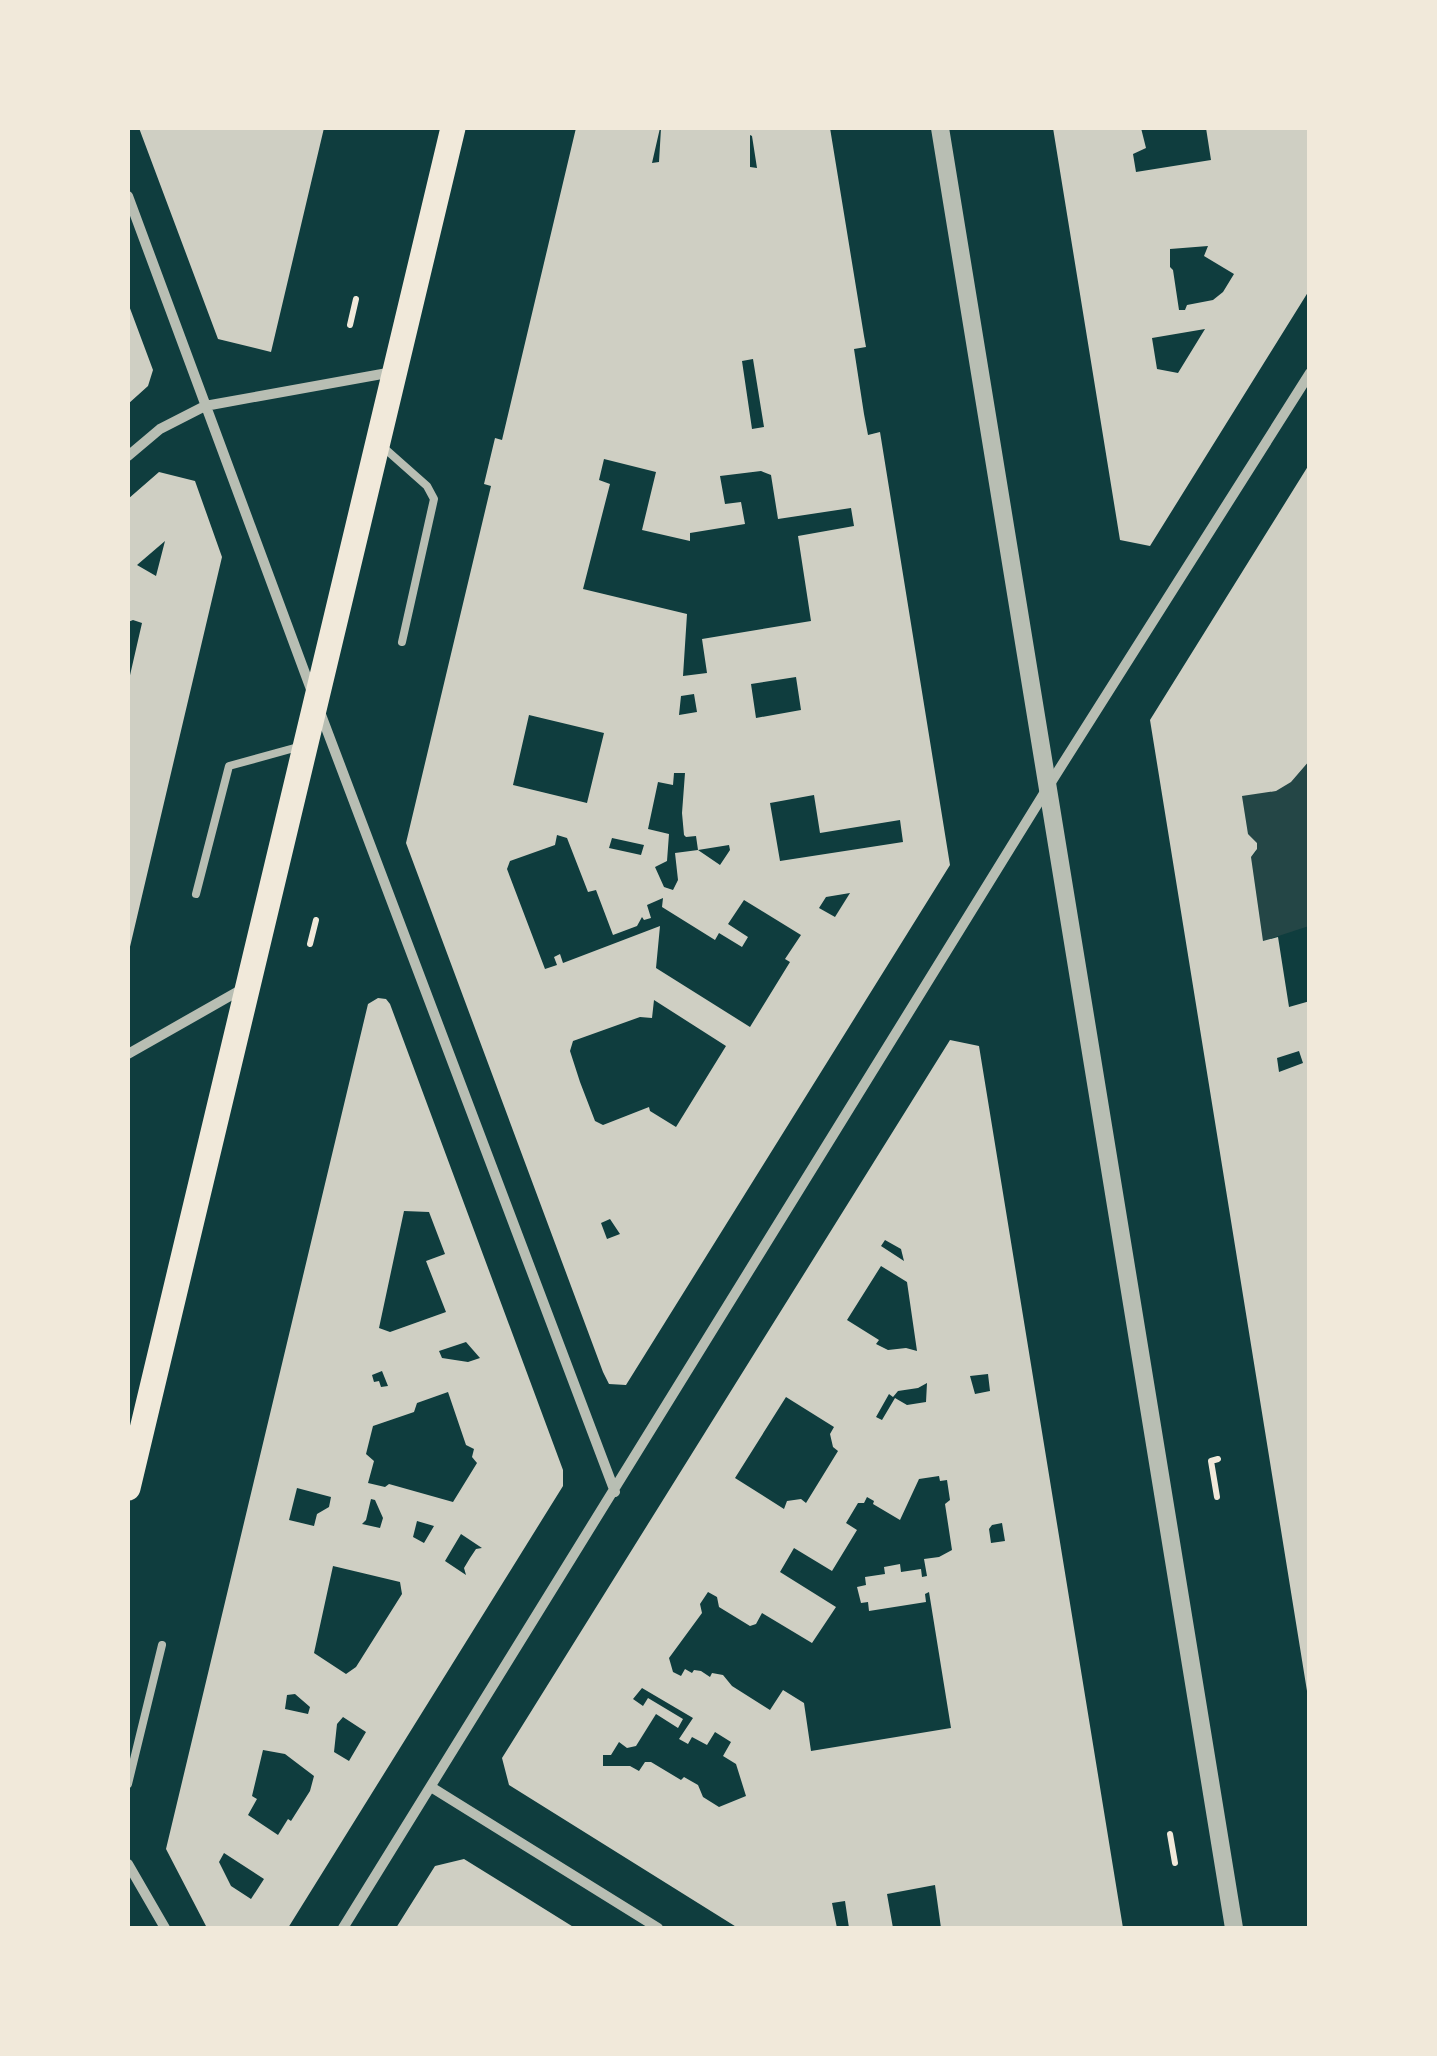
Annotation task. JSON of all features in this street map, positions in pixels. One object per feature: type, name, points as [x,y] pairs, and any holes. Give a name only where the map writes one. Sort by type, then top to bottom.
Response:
[{"type":"main road","points":[[128,1488],[453,128]]},
{"type":"street","points":[[940,128],[1234,1928]]},
{"type":"street","points":[[128,196],[615,1492]]},
{"type":"street","points":[[128,456],[160,428],[205,406],[395,372]]},
{"type":"street","points":[[343,1928],[1048,788],[1310,374]]},
{"type":"street","points":[[128,1054],[248,986]]},
{"type":"street","points":[[431,1786],[658,1928]]},
{"type":"street","points":[[128,1864],[164,1928]]},
{"type":"lane","points":[[379,443],[427,486],[434,499],[402,642]]},
{"type":"lane","points":[[196,894],[229,766],[307,744]]},
{"type":"lane","points":[[128,1784],[162,1645]]},
{"type":"path","points":[[350,325],[356,299]]},
{"type":"path","points":[[310,944],[316,920]]},
{"type":"path","points":[[1217,1497],[1211,1461],[1218,1460]]},
{"type":"path","points":[[1170,1834],[1175,1863]]},
{"type":"shaded area","points":[[1309,760],[1309,926],[1263,941],[1251,857],[1257,843],[1248,834],[1242,796],[1280,786],[1296,776]]},
{"type":"building","points":[[139,128],[324,128],[271,352],[218,339]]},
{"type":"building","points":[[576,128],[660,128],[652,163],[659,162],[661,128],[830,128],[866,347],[854,349],[864,414],[868,435],[880,432],[950,865],[626,1385],[609,1384],[603,1372],[406,843],[491,486],[484,484],[495,438],[502,440]],"holes":[[[750,135],[752,136],[757,168],[750,167]],[[753,359],[764,427],[752,429],[742,361]],[[604,459],[656,472],[642,530],[690,541],[690,533],[745,524],[741,502],[725,504],[720,476],[761,471],[771,475],[778,519],[851,508],[854,526],[798,536],[811,621],[702,639],[707,673],[683,676],[687,614],[583,589],[610,484],[599,480]],[[796,677],[801,710],[756,718],[751,684]],[[694,694],[697,712],[679,715],[681,696]],[[529,715],[604,733],[587,803],[513,785]],[[674,773],[685,773],[684,835],[696,836],[698,850],[675,853],[678,880],[673,890],[664,887],[655,867],[667,861],[669,834],[648,829],[658,782],[673,785]],[[814,795],[820,833],[900,820],[903,842],[780,861],[770,803]],[[557,835],[567,838],[588,892],[596,890],[613,935],[637,926],[642,917],[651,918],[647,905],[663,898],[662,907],[715,940],[719,933],[742,947],[748,937],[728,924],[744,900],[801,935],[785,959],[790,962],[750,1027],[656,968],[660,926],[563,963],[560,954],[554,957],[557,965],[545,969],[507,869],[510,861],[555,845]],[[612,838],[644,845],[641,855],[609,848]],[[729,845],[720,865],[698,850]],[[850,893],[835,917],[819,908],[826,897]],[[654,1000],[726,1046],[676,1127],[649,1107],[603,1125],[595,1121],[580,1082],[570,1051],[573,1041],[640,1017],[652,1018]],[[610,1219],[620,1234],[607,1239],[601,1223]]]},
{"type":"building","points":[[1053,128],[1141,128],[1146,148],[1133,154],[1136,172],[1211,160],[1206,128],[1310,128],[1310,289],[1150,546],[1120,540]],"holes":[[[1208,246],[1204,256],[1234,274],[1213,300],[1179,310],[1170,249]],[[1205,329],[1178,373],[1157,369],[1152,338]]]},
{"type":"building","points":[[128,303],[153,370],[148,386],[128,404]]},
{"type":"building","points":[[1310,463],[1310,760],[1291,782],[1276,791],[1242,796],[1248,834],[1257,843],[1251,857],[1263,941],[1278,937],[1289,1007],[1310,1001],[1307,1691],[1150,720]],"holes":[[[1299,1051],[1303,1063],[1279,1072],[1277,1058]]]},
{"type":"building","points":[[159,472],[195,481],[222,557],[129,951],[128,684],[142,623],[128,622],[128,499]],"holes":[[[165,541],[156,576],[137,565]]]},
{"type":"building","points":[[378,998],[390,1004],[563,1470],[563,1486],[288,1928],[207,1928],[166,1849],[368,1004]],"holes":[[[404,1211],[429,1212],[445,1254],[426,1261],[446,1312],[390,1332],[379,1328]],[[466,1342],[480,1358],[468,1362],[442,1358],[439,1351]],[[382,1371],[388,1386],[381,1387],[379,1381],[374,1382],[372,1375]],[[448,1392],[466,1445],[474,1449],[472,1457],[477,1463],[453,1502],[389,1484],[385,1487],[368,1483],[374,1461],[366,1454],[373,1426],[414,1412],[417,1403]],[[297,1488],[331,1497],[329,1507],[317,1514],[314,1526],[289,1520]],[[371,1499],[383,1518],[380,1528],[362,1524]],[[417,1521],[434,1526],[424,1543],[413,1537]],[[461,1534],[482,1548],[476,1549],[464,1568],[466,1575],[445,1561]],[[333,1566],[400,1582],[402,1594],[356,1667],[346,1674],[314,1653]],[[295,1694],[310,1707],[308,1714],[285,1709],[287,1695]],[[343,1717],[366,1732],[349,1761],[334,1752],[337,1724]],[[263,1750],[285,1754],[314,1776],[310,1791],[278,1835],[248,1815],[257,1799],[252,1796]],[[224,1853],[264,1879],[251,1899],[231,1886],[219,1862]]]},
{"type":"building","points":[[950,1040],[979,1046],[1123,1928],[941,1928],[935,1885],[887,1894],[893,1928],[849,1928],[845,1901],[832,1903],[837,1928],[738,1928],[509,1785],[502,1758]],"holes":[[[885,1240],[901,1249],[904,1261],[881,1246]],[[881,1266],[907,1282],[917,1351],[888,1350],[876,1344],[879,1340],[847,1320]],[[988,1374],[990,1391],[975,1394],[970,1376]],[[927,1383],[926,1402],[907,1405],[895,1398],[882,1420],[876,1417],[889,1394],[893,1397],[898,1391]],[[786,1397],[834,1427],[830,1434],[838,1451],[806,1503],[801,1499],[787,1501],[784,1509],[735,1478]],[[939,1476],[940,1481],[947,1480],[950,1500],[945,1504],[952,1550],[924,1559],[927,1576],[922,1577],[921,1569],[901,1572],[900,1564],[884,1567],[885,1574],[865,1577],[866,1585],[857,1587],[861,1603],[868,1602],[869,1611],[926,1602],[925,1594],[929,1592],[951,1728],[811,1751],[804,1703],[783,1690],[770,1710],[732,1686],[723,1675],[712,1673],[710,1677],[685,1669],[681,1676],[673,1672],[669,1658],[702,1613],[700,1604],[708,1592],[717,1597],[719,1607],[750,1626],[756,1624],[762,1613],[812,1643],[836,1607],[780,1572],[794,1548],[832,1571],[857,1530],[846,1523],[858,1503],[864,1503],[867,1497],[900,1520],[919,1479]],[[1002,1523],[1005,1541],[991,1543],[989,1529]],[[642,1688],[693,1718],[679,1739],[688,1744],[692,1737],[707,1745],[715,1732],[731,1742],[723,1756],[736,1764],[746,1796],[719,1807],[703,1797],[698,1785],[651,1762],[645,1762],[639,1771],[630,1766],[603,1766],[603,1755],[611,1755],[619,1742],[627,1748],[636,1746],[656,1714],[678,1728],[683,1719],[648,1698],[643,1706],[633,1699]]]},
{"type":"building","points":[[464,1859],[575,1928],[396,1928],[435,1866]]}]
